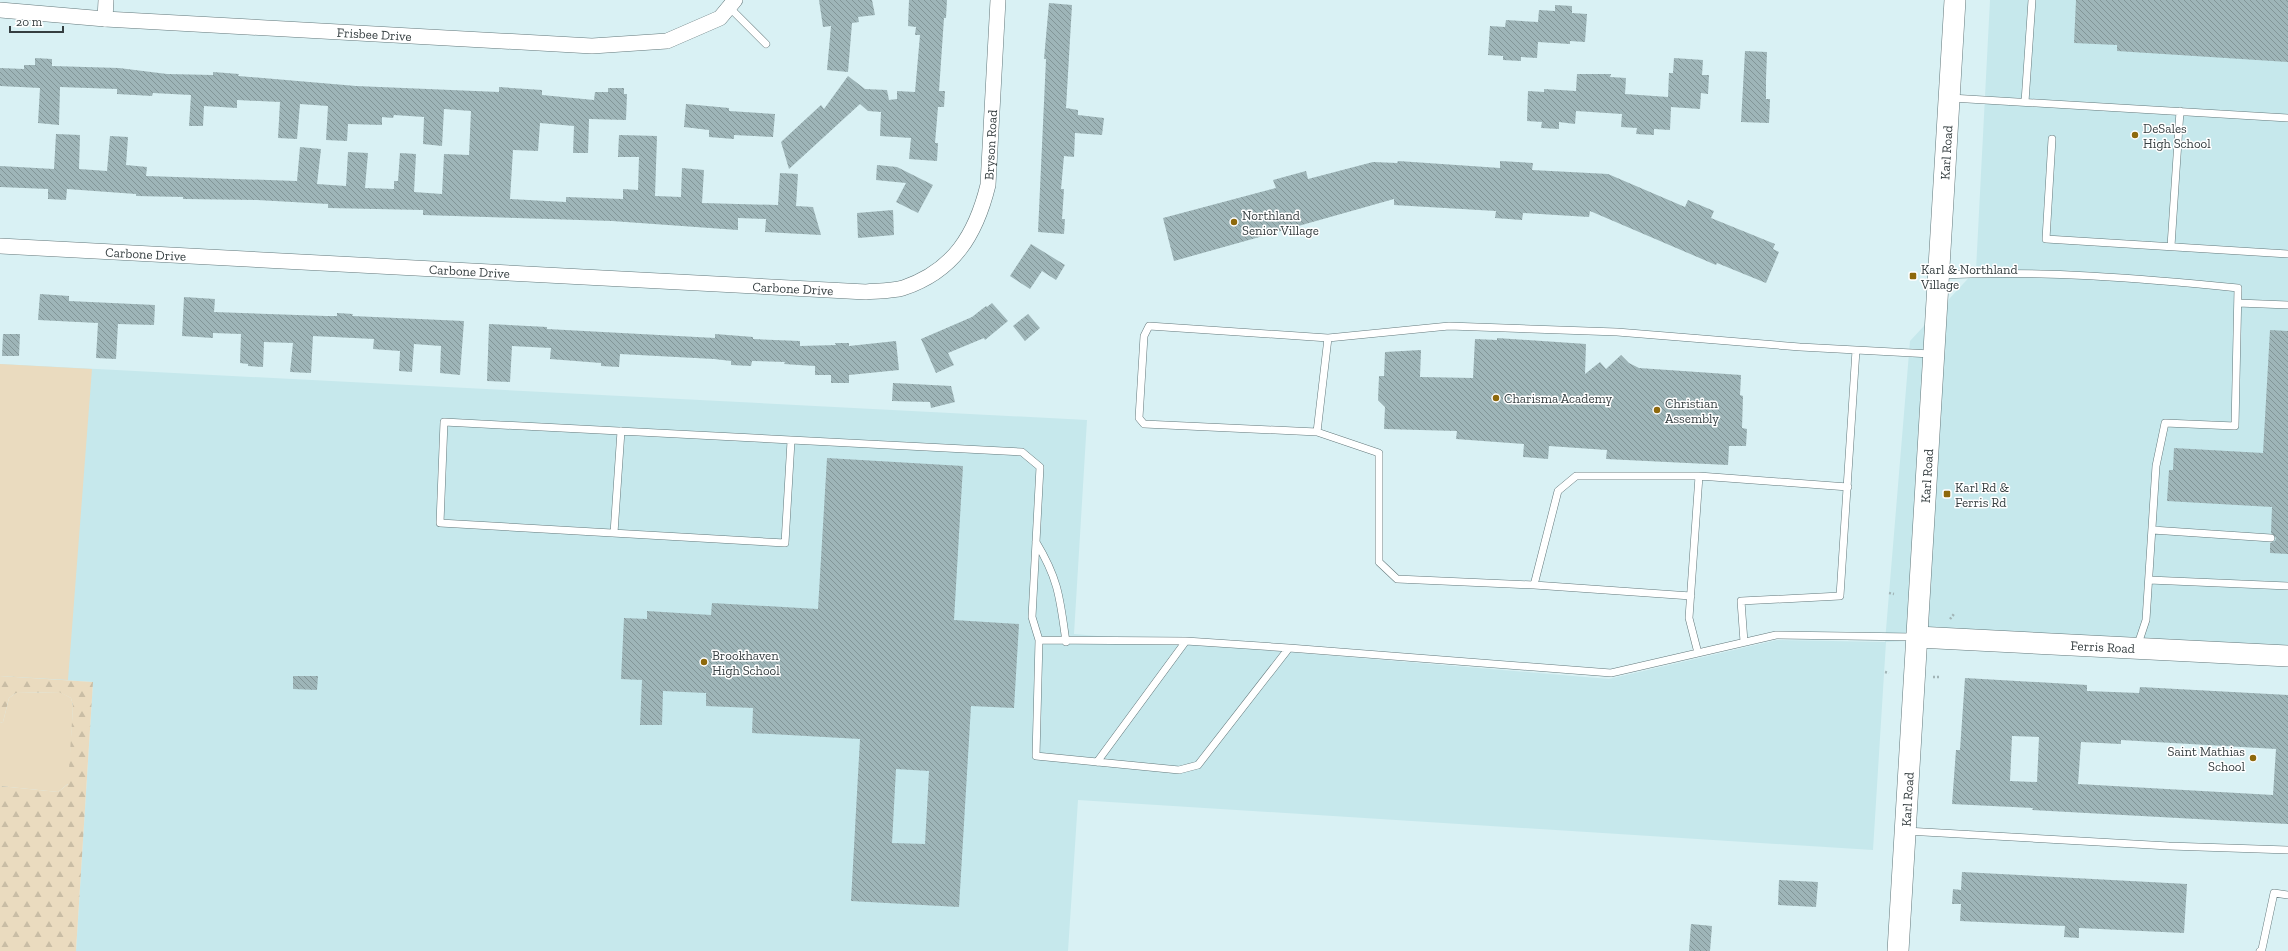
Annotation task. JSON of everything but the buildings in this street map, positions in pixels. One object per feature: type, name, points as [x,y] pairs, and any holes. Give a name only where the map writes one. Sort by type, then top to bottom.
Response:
[{"type":"main road","name":"Karl Road","points":[[1898,951],[1955,0]]},
{"type":"main road","name":"Ferris Road","points":[[1917,637],[2288,656]]},
{"type":"street","points":[[105,19],[106,0]]},
{"type":"street","name":"Bryson Road","points":[[935,274],[966,242],[981,214],[988,185],[998,0]]},
{"type":"street","name":"Frisbee Drive","points":[[0,10],[105,19],[592,46],[667,41],[720,18],[732,3]]},
{"type":"street","name":"Carbone Drive","points":[[0,246],[866,292],[902,288],[935,274]]},
{"type":"lane","points":[[2025,102],[2032,0]]},
{"type":"lane","points":[[732,3],[766,44]]},
{"type":"lane","points":[[1949,98],[2288,118]]},
{"type":"lane","points":[[2171,246],[2180,111]]},
{"type":"lane","points":[[2052,139],[2046,239],[2288,254]]},
{"type":"lane","points":[[1938,275],[1980,273],[2071,276],[2238,288],[2235,426],[2165,423],[2156,466],[2146,620],[2137,648]]},
{"type":"lane","points":[[2238,303],[2288,305]]},
{"type":"lane","points":[[1691,596],[1534,585],[1397,579],[1379,562],[1379,452],[1317,432],[1144,424],[1139,418],[1144,336],[1149,326],[1328,338],[1448,326],[1617,332],[1856,350],[1933,354]]},
{"type":"lane","points":[[1317,432],[1328,338]]},
{"type":"lane","points":[[1744,642],[1742,601],[1840,596],[1856,350]]},
{"type":"lane","points":[[791,441],[785,543],[440,523],[444,422],[1022,452],[1040,467],[1032,617],[1039,640],[1036,756],[1179,770],[1198,765],[1289,648]]},
{"type":"lane","points":[[614,533],[621,432]]},
{"type":"lane","points":[[1534,585],[1558,491],[1576,476],[1700,476],[1848,487]]},
{"type":"lane","points":[[1698,653],[1689,618],[1700,476]]},
{"type":"lane","points":[[2152,530],[2271,538]]},
{"type":"lane","points":[[1036,542],[1050,565],[1059,591],[1066,642]]},
{"type":"lane","points":[[2149,580],[2288,586]]},
{"type":"lane","points":[[1039,640],[1066,642],[1186,641],[1611,674],[1776,635],[1917,637]]},
{"type":"lane","points":[[1097,762],[1186,641]]},
{"type":"lane","points":[[1906,831],[2169,846],[2288,850]]},
{"type":"lane","points":[[2260,951],[2262,949],[2274,894],[2288,895]]},
{"type":"path","points":[[1890,593],[1894,594]]},
{"type":"path","points":[[1950,619],[1954,614]]},
{"type":"path","points":[[1885,672],[1890,673]]},
{"type":"path","points":[[1933,677],[1939,677]]},
{"type":"shaded area","name":"Brookhaven High School","points":[[1990,0],[2288,0],[2288,655],[1950,639],[1886,642],[1873,850],[1078,800],[1068,951],[76,951],[93,682],[0,676],[0,364],[1087,420],[1074,634],[1609,679],[1777,640],[1885,642],[1910,341],[1976,270]]},
{"type":"green space","points":[[0,364],[92,369],[68,680],[0,676]]},
{"type":"green space","points":[[0,676],[93,682],[76,951],[0,951],[0,786],[58,792],[68,784],[73,706],[71,698],[59,692],[16,693],[9,698],[3,722],[0,723]]},
{"type":"green space","points":[[60,692],[71,698],[73,706],[69,783],[58,792],[0,786],[0,723],[3,722],[9,698],[16,693]]},
{"type":"place","name":"DeSales High School","points":[[2135,135]]},
{"type":"place","name":"Northland Senior Village","points":[[1234,222]]},
{"type":"place","name":"Karl & Northland Village","points":[[1913,276]]},
{"type":"place","name":"Charisma Academy","points":[[1496,398]]},
{"type":"place","name":"Christian Assembly","points":[[1657,410]]},
{"type":"place","name":"Karl Rd & Ferris Rd","points":[[1947,494]]},
{"type":"place","name":"Brookhaven High School","points":[[704,662]]},
{"type":"place","name":"Saint Mathias School","points":[[2253,758]]}]
